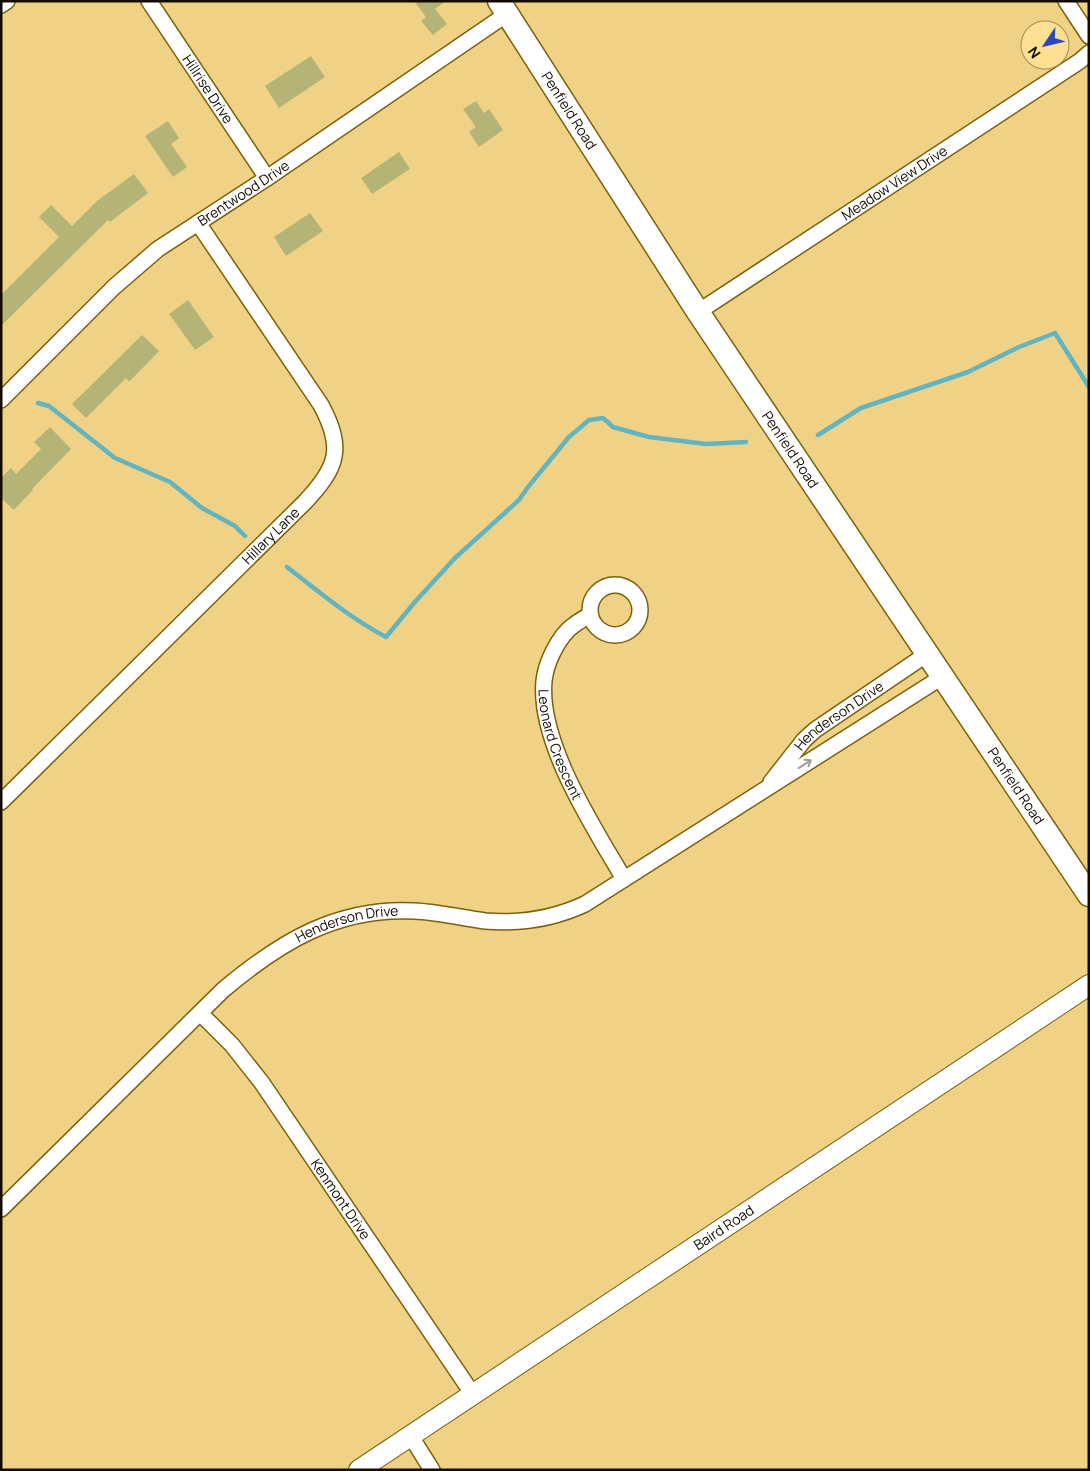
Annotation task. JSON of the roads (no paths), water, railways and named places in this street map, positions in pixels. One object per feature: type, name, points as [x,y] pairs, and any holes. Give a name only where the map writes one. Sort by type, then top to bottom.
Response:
[{"type":"main road","name":"Penfield Road","points":[[503,8],[698,312],[1089,895]]},
{"type":"street","points":[[1,5],[7,1]]},
{"type":"street","name":"Hillrise Drive","points":[[149,1],[267,178]]},
{"type":"street","points":[[1066,1],[1088,32]]},
{"type":"street","name":"Brentwood Drive","points":[[1,400],[134,268],[158,249],[267,178],[503,8]]},
{"type":"street","name":"Meadow View Drive","points":[[698,312],[1072,67],[1089,53]]},
{"type":"street","name":"Hillary Lane","points":[[1,802],[305,502],[321,485],[330,470],[334,456],[335,440],[330,423],[321,405],[198,223]]},
{"type":"street","name":"Leonard Crescent","points":[[590,615],[573,625],[558,643],[550,660],[544,681],[546,712],[553,739],[578,800],[624,880]]},
{"type":"street","name":"Henderson Drive","points":[[764,790],[804,740],[815,730],[927,654]]},
{"type":"street","name":"Henderson Drive","points":[[1,1209],[200,1013],[248,969],[274,950],[304,933],[357,914],[385,911],[414,911],[486,921],[511,922],[563,914],[585,904],[624,880],[942,677]]},
{"type":"street","name":"Baird Road","points":[[359,1470],[472,1393],[1089,985]]},
{"type":"street","name":"Kenmont Drive","points":[[200,1013],[232,1045],[262,1083],[472,1393]]},
{"type":"street","points":[[410,1436],[432,1470]]},
{"type":"waterway","points":[[818,435],[861,408],[968,372],[1019,347],[1055,333],[1089,387]]},
{"type":"waterway","points":[[38,403],[49,406],[115,458],[170,482],[202,508],[235,526],[245,536]]},
{"type":"waterway","points":[[287,567],[347,613],[386,637],[455,558],[519,500],[569,437],[589,420],[603,418],[613,427],[649,437],[706,444],[746,442]]}]
